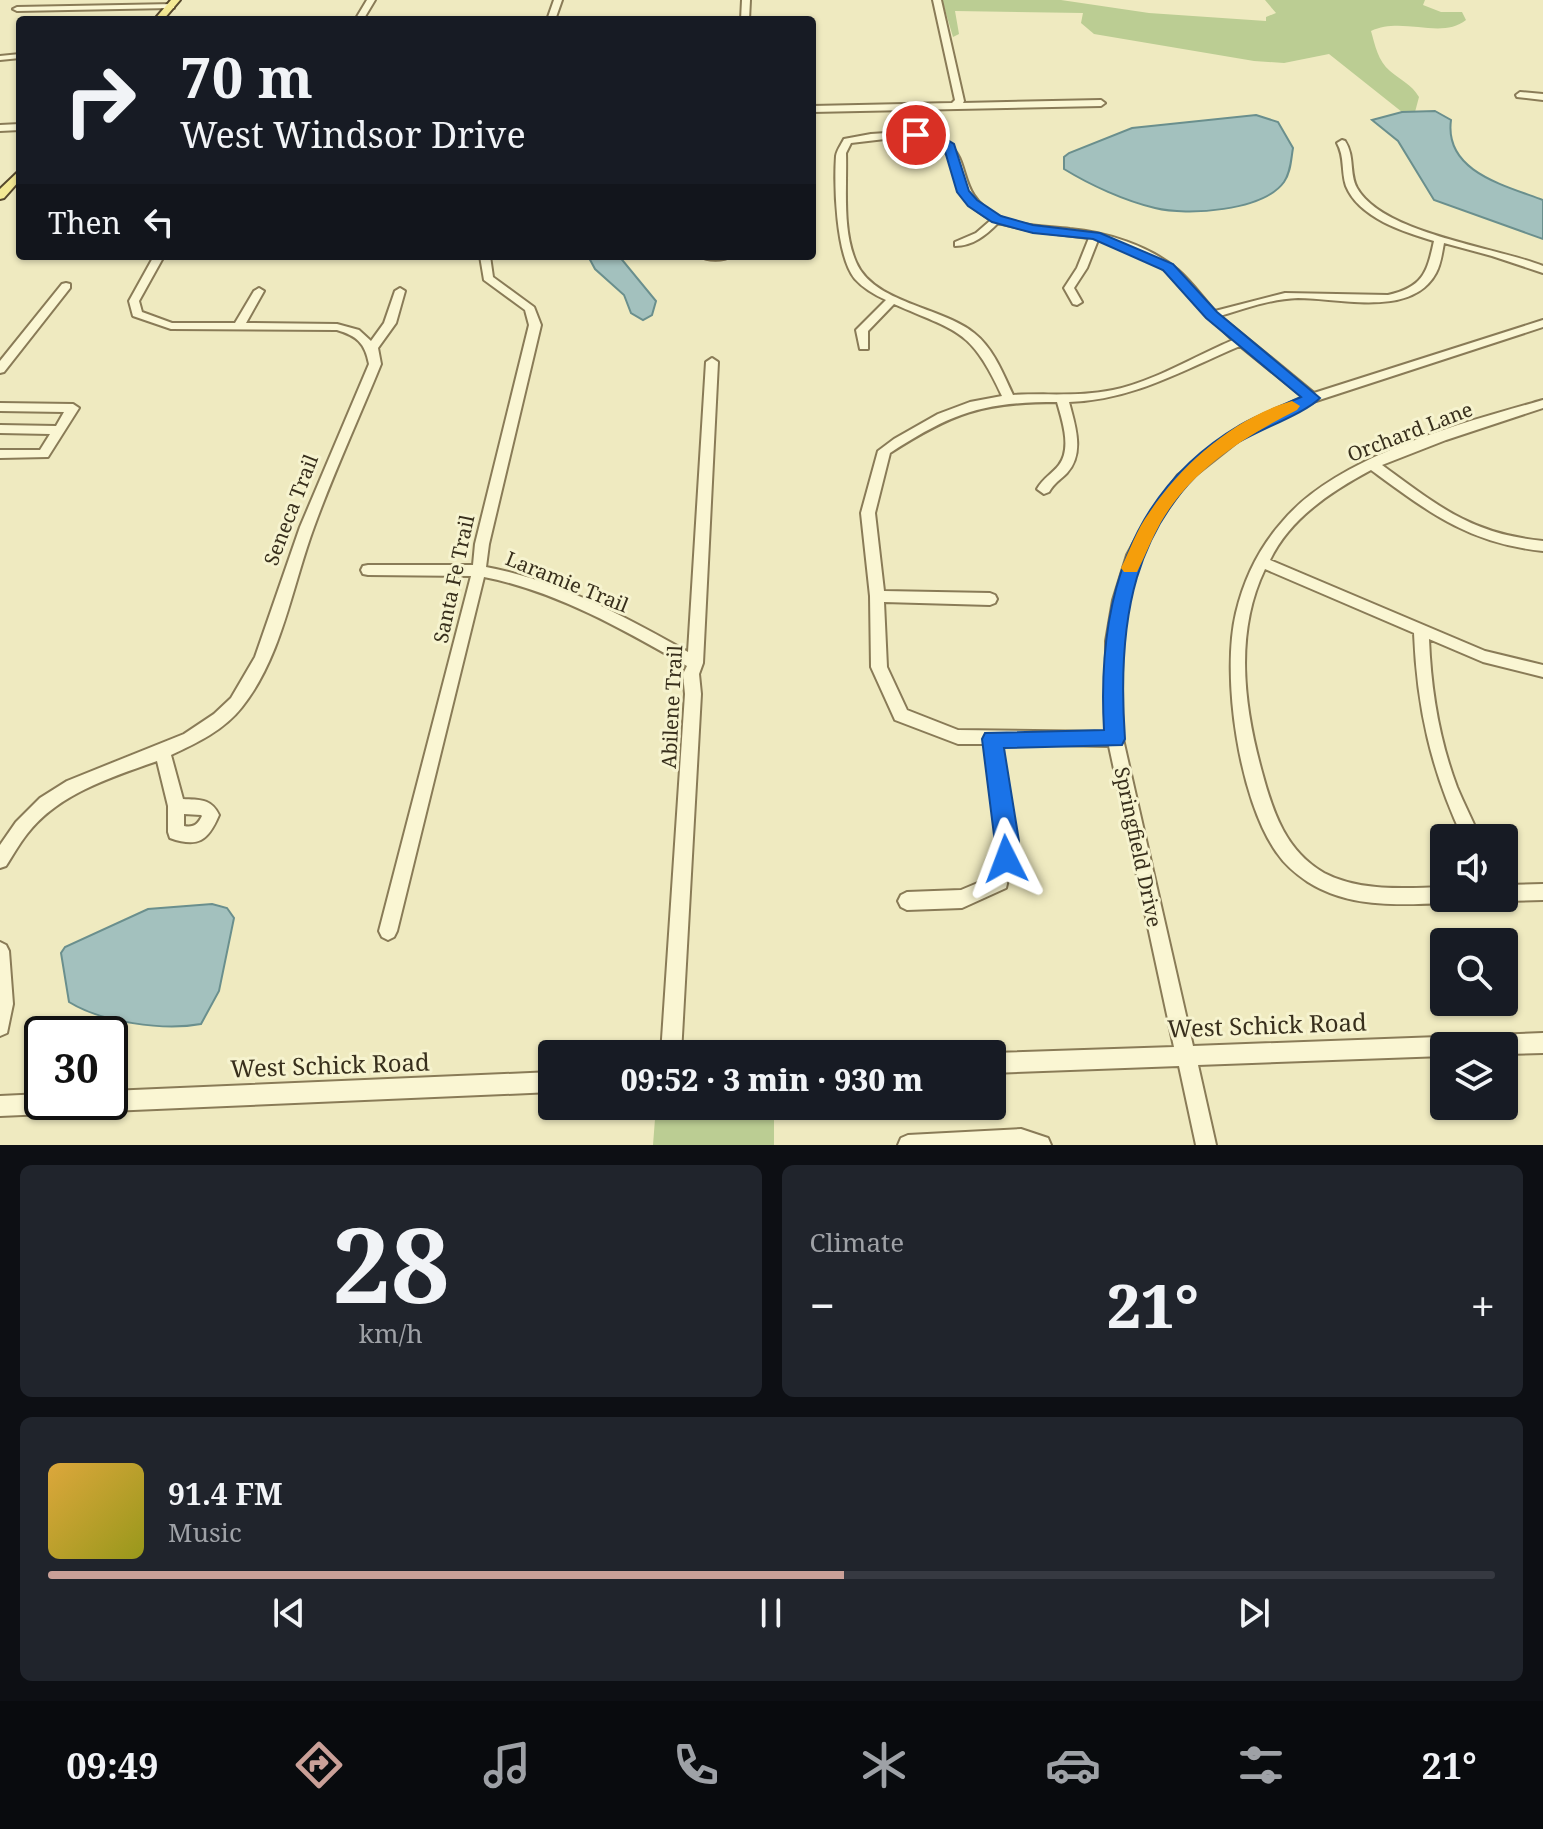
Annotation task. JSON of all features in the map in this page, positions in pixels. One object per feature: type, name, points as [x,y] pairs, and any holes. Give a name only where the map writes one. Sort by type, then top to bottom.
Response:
[{"type":"main road","points":[[0,196],[16,178]]},
{"type":"street","points":[[937,0],[960,101],[956,104]]},
{"type":"street","points":[[18,9],[174,3]]},
{"type":"street","points":[[101,16],[110,7]]},
{"type":"street","points":[[1520,95],[1543,97]]},
{"type":"street","points":[[816,109],[1101,103]]},
{"type":"street","points":[[1009,399],[992,360],[972,337],[943,317],[892,300],[867,285],[851,267],[841,153],[847,141],[916,135],[946,138],[953,152],[960,184],[968,198],[997,219],[1033,229],[1095,236],[1168,267],[1212,315],[1312,398]]},
{"type":"street","points":[[1344,146],[1347,178],[1360,199],[1391,220],[1440,239],[1494,252],[1543,270]]},
{"type":"street","points":[[959,244],[980,235],[997,219]]},
{"type":"street","points":[[1077,302],[1069,288],[1082,268],[1095,236]]},
{"type":"street","points":[[1212,315],[1291,295],[1360,299],[1401,295],[1419,288],[1427,280],[1440,239]]},
{"type":"street","points":[[156,260],[135,293],[137,314],[171,326],[337,327],[355,332],[372,348],[390,323],[400,291]]},
{"type":"street","name":"Santa Fe Trail","points":[[388,931],[479,571],[482,544],[535,322],[530,309],[488,278],[486,260]]},
{"type":"street","points":[[0,369],[66,286]]},
{"type":"street","points":[[239,326],[259,291]]},
{"type":"street","points":[[864,346],[862,330],[892,300]]},
{"type":"street","name":"Springfield Drive","points":[[1206,1145],[1115,739],[1111,679],[1120,600],[1134,555],[1154,518],[1183,478],[1247,428],[1312,398],[1543,323]]},
{"type":"street","points":[[1115,739],[992,739],[940,732],[901,715],[879,667],[877,596],[868,513],[884,451],[943,416],[1009,399],[1102,396],[1145,384],[1244,340]]},
{"type":"street","name":"Seneca Trail","points":[[0,860],[29,819],[66,787],[163,753],[220,719],[251,682],[319,496],[375,364],[372,348]]},
{"type":"street","name":"Abilene Trail","points":[[672,1040],[693,694],[691,674],[695,663],[712,362]]},
{"type":"street","points":[[1044,489],[1048,479],[1064,469],[1071,450],[1071,434],[1062,399]]},
{"type":"street","name":"Orchard Lane","points":[[1430,895],[1375,897],[1350,893],[1299,865],[1276,839],[1268,823],[1246,749],[1237,696],[1236,658],[1241,617],[1261,562],[1286,526],[1307,505],[1339,481],[1372,464],[1543,404]]},
{"type":"street","points":[[0,407],[73,408],[44,454],[0,454]]},
{"type":"street","points":[[0,429],[59,430]]},
{"type":"street","points":[[1372,464],[1465,530],[1510,544],[1543,546]]},
{"type":"street","points":[[1261,562],[1483,656],[1543,671]]},
{"type":"street","name":"Laramie Trail","points":[[368,570],[479,571],[514,578],[650,637],[695,663]]},
{"type":"street","points":[[877,596],[990,599]]},
{"type":"street","points":[[1421,631],[1428,723],[1456,807],[1465,824]]},
{"type":"street","points":[[907,901],[962,899],[1000,882],[1008,841],[992,739]]},
{"type":"street","points":[[163,753],[176,806]]},
{"type":"street","points":[[1518,893],[1543,892]]},
{"type":"street","points":[[0,951],[4,1004],[0,1026]]},
{"type":"street","name":"West Schick Road","points":[[1006,1062],[1543,1043]]},
{"type":"street","name":"West Schick Road","points":[[128,1100],[538,1083]]},
{"type":"street","points":[[0,1106],[24,1105]]},
{"type":"street","points":[[908,1145],[1021,1139],[1041,1145]]},
{"type":"green space","points":[[942,0],[1061,0],[1149,13],[1266,21],[1266,17],[1276,13],[1265,0],[1425,0],[1423,5],[1441,12],[1462,12],[1466,20],[1445,28],[1396,26],[1371,31],[1383,62],[1419,97],[1415,112],[1402,112],[1329,54],[1284,63],[1254,61],[1094,34],[1081,23],[1083,13],[955,11],[959,34],[953,37]]},
{"type":"green space","points":[[655,1120],[774,1120],[774,1145],[653,1145]]},
{"type":"water","points":[[1435,111],[1451,120],[1451,137],[1466,164],[1494,182],[1543,200],[1543,239],[1434,200],[1398,141],[1372,120],[1402,112]]},
{"type":"water","points":[[1256,115],[1278,122],[1293,148],[1291,161],[1284,182],[1274,192],[1242,205],[1204,211],[1155,208],[1108,192],[1064,169],[1064,157],[1069,153],[1132,128]]},
{"type":"water","points":[[590,260],[622,260],[656,301],[652,315],[643,320],[631,313],[624,295],[595,269]]},
{"type":"water","points":[[212,904],[227,908],[234,918],[219,991],[201,1024],[169,1026],[133,1023],[128,1022],[128,1016],[101,1016],[69,1002],[61,953],[65,947],[148,909]]},
{"type":"slow traffic","points":[[1130,568],[1154,518],[1183,478],[1207,456],[1247,428],[1292,406]]},
{"type":"route","points":[[916,135],[935,138],[950,146],[963,192],[997,219],[1033,229],[1095,236],[1159,261],[1188,285],[1212,315],[1312,398],[1247,428],[1207,456],[1183,478],[1154,518],[1134,555],[1120,600],[1111,679],[1115,739],[992,739],[1008,841],[1006,859]]}]
